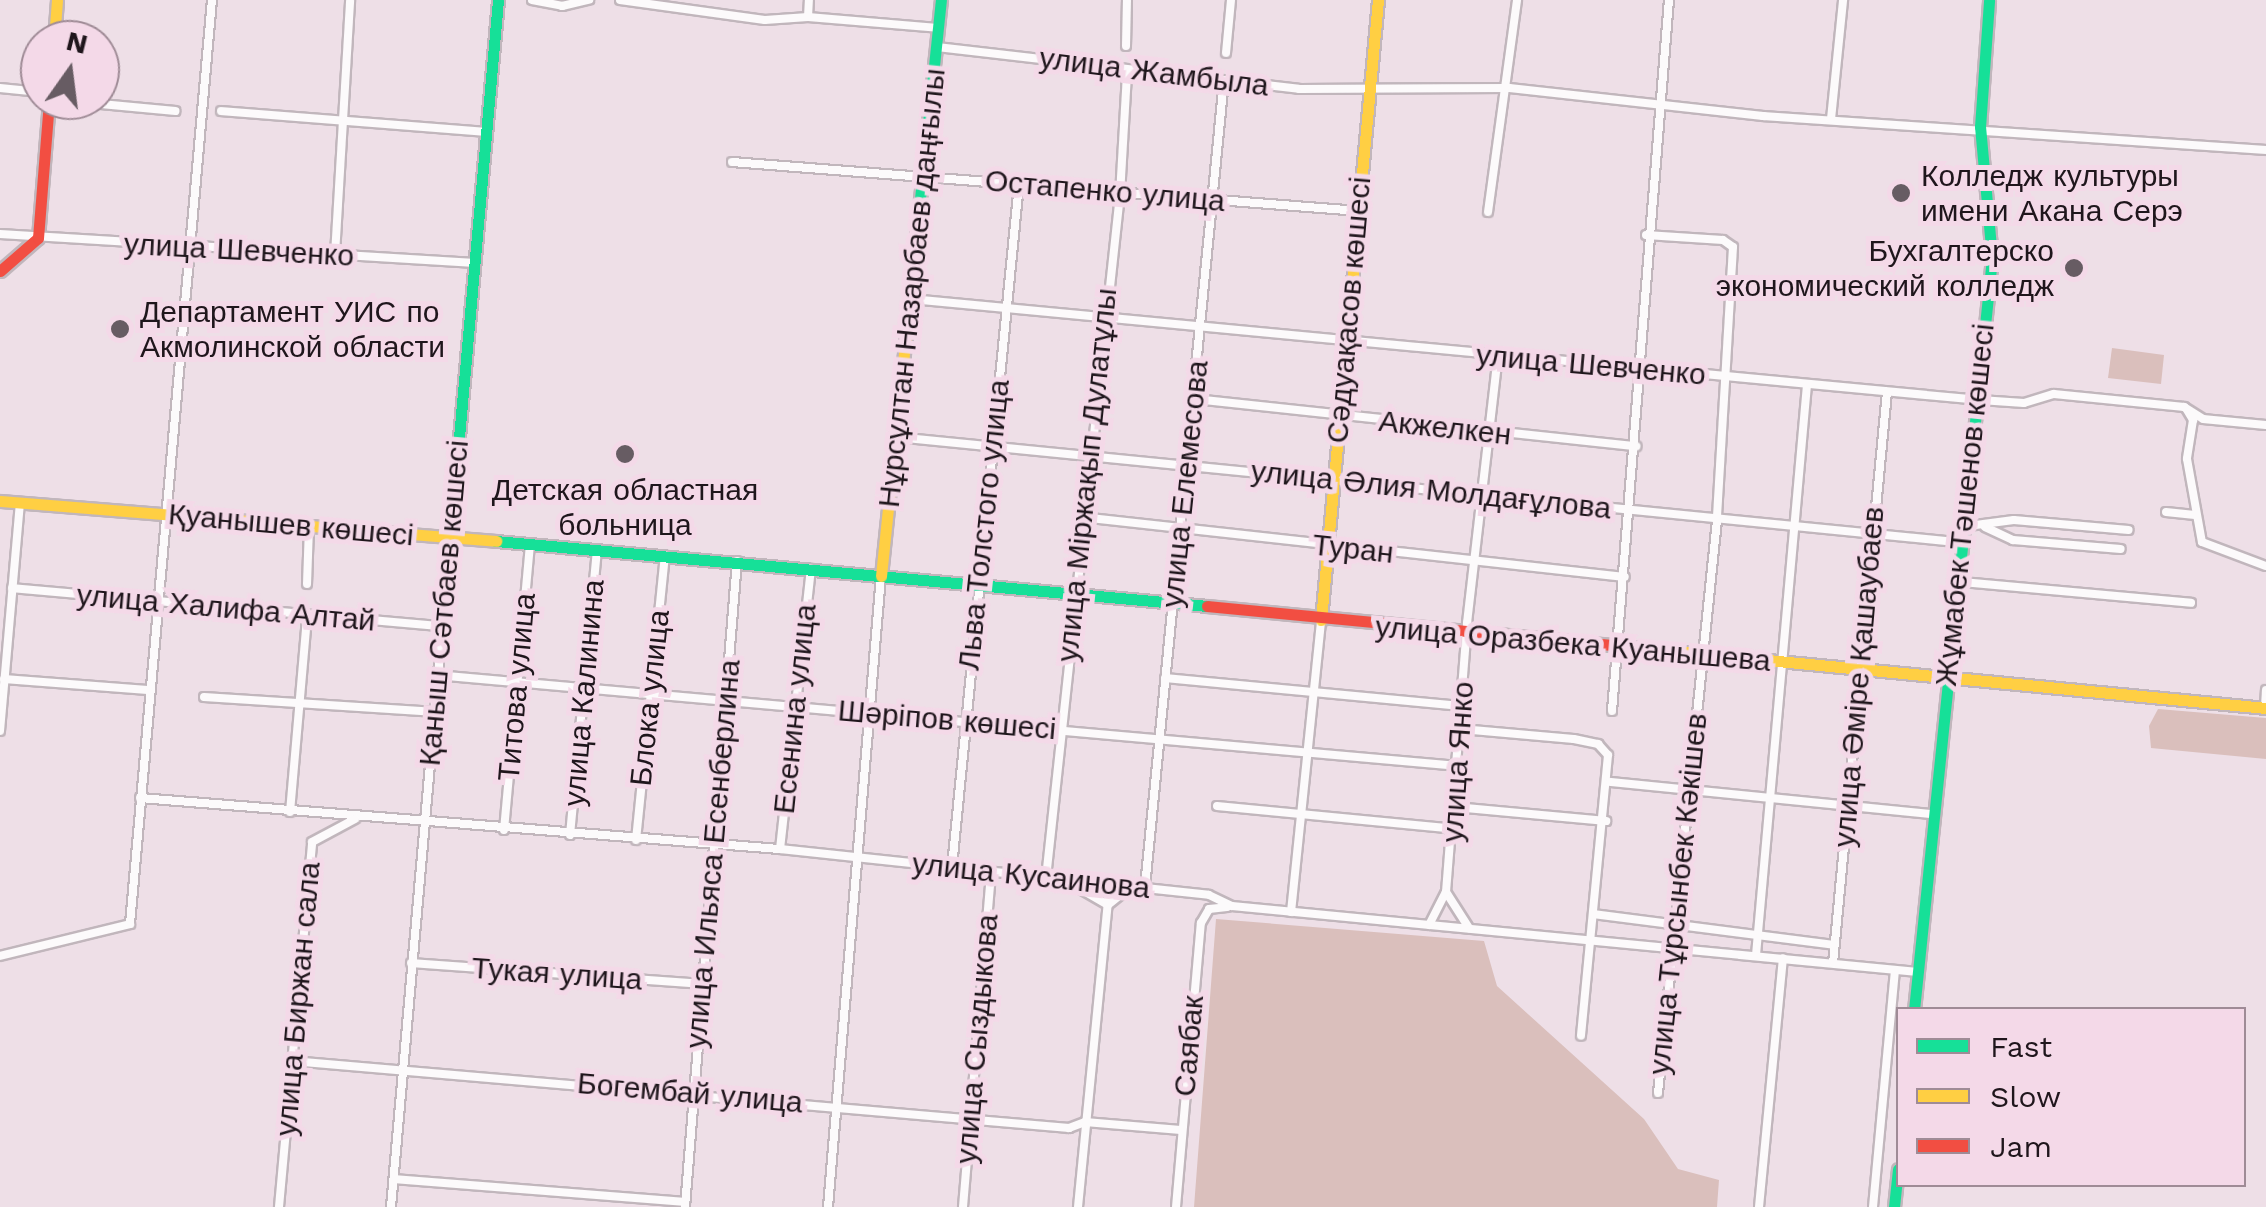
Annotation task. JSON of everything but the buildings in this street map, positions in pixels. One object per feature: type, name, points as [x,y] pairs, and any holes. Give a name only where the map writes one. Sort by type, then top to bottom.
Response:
[{"type":"street","points":[[0,956],[130,924],[163,515],[212,0]]},
{"type":"street","points":[[335,255],[350,0]]},
{"type":"street","name":"Қаныш Сәтбаев көшесі","points":[[391,1207],[498,0]]},
{"type":"street","points":[[532,0],[562,6],[588,0]]},
{"type":"street","points":[[620,0],[668,3],[765,20],[808,17],[938,28]]},
{"type":"street","points":[[808,17],[809,0]]},
{"type":"street","name":"Нұрсұлтан Назарбаев даңғылы","points":[[881,576],[941,0]]},
{"type":"street","points":[[1126,46],[1127,0]]},
{"type":"street","points":[[1226,53],[1231,0]]},
{"type":"street","name":"Сәдуақасов көшесі","points":[[1321,620],[1378,0]]},
{"type":"street","points":[[1488,212],[1509,88],[1518,0]]},
{"type":"street","points":[[1612,710],[1644,370],[1646,235],[1669,0]]},
{"type":"street","points":[[1831,119],[1843,0]]},
{"type":"street","name":"Жұмабек Тәшенов көшесі","points":[[1914,1007],[1931,814],[1968,526],[1992,258],[1980,127],[1989,0]]},
{"type":"street","name":"улица Жамбыла","points":[[937,47],[1127,72],[1315,90],[1370,85],[1509,88],[1831,119],[1980,127]]},
{"type":"street","name":"улица Міржақып Дулатұлы","points":[[1046,878],[1101,320],[1120,195],[1127,72]]},
{"type":"street","name":"улица Елемесова","points":[[1145,888],[1224,80]]},
{"type":"street","points":[[120,106],[175,111]]},
{"type":"street","points":[[222,111],[486,132]]},
{"type":"street","points":[[0,271],[38,238],[47,120]]},
{"type":"street","points":[[1980,127],[2266,150]]},
{"type":"street","name":"Остапенко улица","points":[[732,162],[1359,211]]},
{"type":"street","name":"Льва Толстого улица","points":[[952,867],[976,588],[1020,184]]},
{"type":"street","name":"улица Шевченко","points":[[0,234],[477,263]]},
{"type":"street","name":"улица Тұрсынбек Кәкішев","points":[[1646,235],[1723,240],[1733,247],[1717,520],[1700,655],[1691,790],[1658,1094]]},
{"type":"street","name":"улица Шевченко","points":[[912,299],[1101,320],[1980,400],[2024,403],[2054,394],[2184,407],[2204,419],[2266,426]]},
{"type":"street","name":"улица Янко","points":[[1429,925],[1446,892],[1454,829],[1467,634],[1498,356]]},
{"type":"street","points":[[1756,956],[1807,384]]},
{"type":"street","name":"улица Әміре Қашаубаев","points":[[1832,963],[1886,392]]},
{"type":"street","name":"Акжелкен","points":[[1194,399],[1637,446]]},
{"type":"street","points":[[2184,407],[2193,420],[2187,459],[2195,516],[2204,546],[2266,566]]},
{"type":"street","name":"улица Әлия Молдағұлова","points":[[896,437],[1966,542]]},
{"type":"street","name":"Қуанышев көшесі","points":[[0,501],[881,576]]},
{"type":"street","points":[[0,731],[4,631],[20,502]]},
{"type":"street","points":[[2166,512],[2195,516]]},
{"type":"street","name":"Туран","points":[[1081,517],[1626,577]]},
{"type":"street","points":[[1968,526],[1985,527],[2014,520],[2128,530]]},
{"type":"street","points":[[1985,527],[2013,540],[2121,549]]},
{"type":"street","points":[[307,584],[309,528]]},
{"type":"street","name":"Титова улица","points":[[504,830],[530,545]]},
{"type":"street","name":"улица Калинина","points":[[570,835],[598,551]]},
{"type":"street","name":"Блока улица","points":[[636,840],[665,555]]},
{"type":"street","name":"улица Ильяса Есенберлина","points":[[685,1204],[738,561]]},
{"type":"street","name":"Есенина улица","points":[[780,849],[811,569]]},
{"type":"street","points":[[828,1207],[881,576]]},
{"type":"street","name":"улица Оразбека Куанышева","points":[[881,576],[1073,598],[2265,708]]},
{"type":"street","points":[[1962,582],[2192,603]]},
{"type":"street","name":"улица Халифа Алтай","points":[[12,588],[440,626]]},
{"type":"street","points":[[290,812],[307,616]]},
{"type":"street","points":[[1291,912],[1321,620]]},
{"type":"street","name":"Шәріпов көшесі","points":[[436,675],[1458,766]]},
{"type":"street","points":[[1165,678],[1462,706]]},
{"type":"street","points":[[4,679],[148,690]]},
{"type":"street","points":[[2265,708],[2266,690]]},
{"type":"street","points":[[204,696],[433,712]]},
{"type":"street","points":[[1461,729],[1574,739],[1598,744],[1608,756],[1610,782],[1589,938],[1582,1036]]},
{"type":"street","points":[[1610,782],[1931,814]]},
{"type":"street","name":"улица Кусаинова","points":[[140,798],[424,824],[780,849],[1208,894],[1232,906],[1918,972]]},
{"type":"street","points":[[1217,806],[1454,829]]},
{"type":"street","points":[[1455,807],[1606,821]]},
{"type":"street","name":"улица Биржан сала","points":[[279,1207],[312,842],[357,818]]},
{"type":"street","name":"улица Сыздыкова","points":[[962,1207],[991,872]]},
{"type":"street","points":[[1060,879],[1108,905]]},
{"type":"street","points":[[1078,1207],[1110,883]]},
{"type":"street","points":[[1108,905],[1133,885]]},
{"type":"street","points":[[1446,892],[1468,928]]},
{"type":"street","name":"Саябак","points":[[1176,1207],[1201,923],[1209,910],[1232,906]]},
{"type":"street","points":[[1592,914],[1834,945]]},
{"type":"street","points":[[1759,1207],[1783,958]]},
{"type":"street","name":"Тукая улица","points":[[410,964],[703,984]]},
{"type":"street","points":[[1874,1207],[1896,970]]},
{"type":"street","name":"Богембай улица","points":[[292,1060],[1069,1128],[1086,1122],[1181,1130]]},
{"type":"street","points":[[394,1179],[685,1204]]},
{"type":"shaded area","points":[[2112,348],[2164,355],[2161,384],[2108,378]]},
{"type":"shaded area","points":[[2158,709],[2266,718],[2266,759],[2151,748],[2149,726]]},
{"type":"shaded area","points":[[1216,919],[1484,941],[1497,986],[1644,1119],[1678,1169],[1719,1180],[1717,1207],[1194,1207]]},
{"type":"traffic: fast","points":[[450,538],[498,0]]},
{"type":"traffic: fast","points":[[916,237],[941,0]]},
{"type":"traffic: fast","points":[[1914,1007],[1992,258],[1980,127],[1989,0]]},
{"type":"traffic: fast","points":[[496,541],[1207,606]]},
{"type":"traffic: fast","points":[[1894,1207],[1896,1187]]},
{"type":"traffic: slow","points":[[56,20],[57,0]]},
{"type":"traffic: slow","points":[[1321,620],[1378,0]]},
{"type":"traffic: slow","points":[[881,576],[916,237]]},
{"type":"traffic: slow","points":[[0,501],[496,541]]},
{"type":"traffic: slow","points":[[1674,651],[2266,708]]},
{"type":"traffic: jam","points":[[0,271],[38,238],[47,120]]},
{"type":"traffic: jam","points":[[1207,606],[1674,651]]},
{"type":"place","name":"Колледж культуры имени Акана Серэ","points":[[1901,193]]},
{"type":"place","name":"Бухгалтерско экономический колледж","points":[[2074,268]]},
{"type":"place","name":"Департамент УИС по Акмолинской области","points":[[120,329]]},
{"type":"place","name":"Детская областная больница","points":[[625,454]]}]
